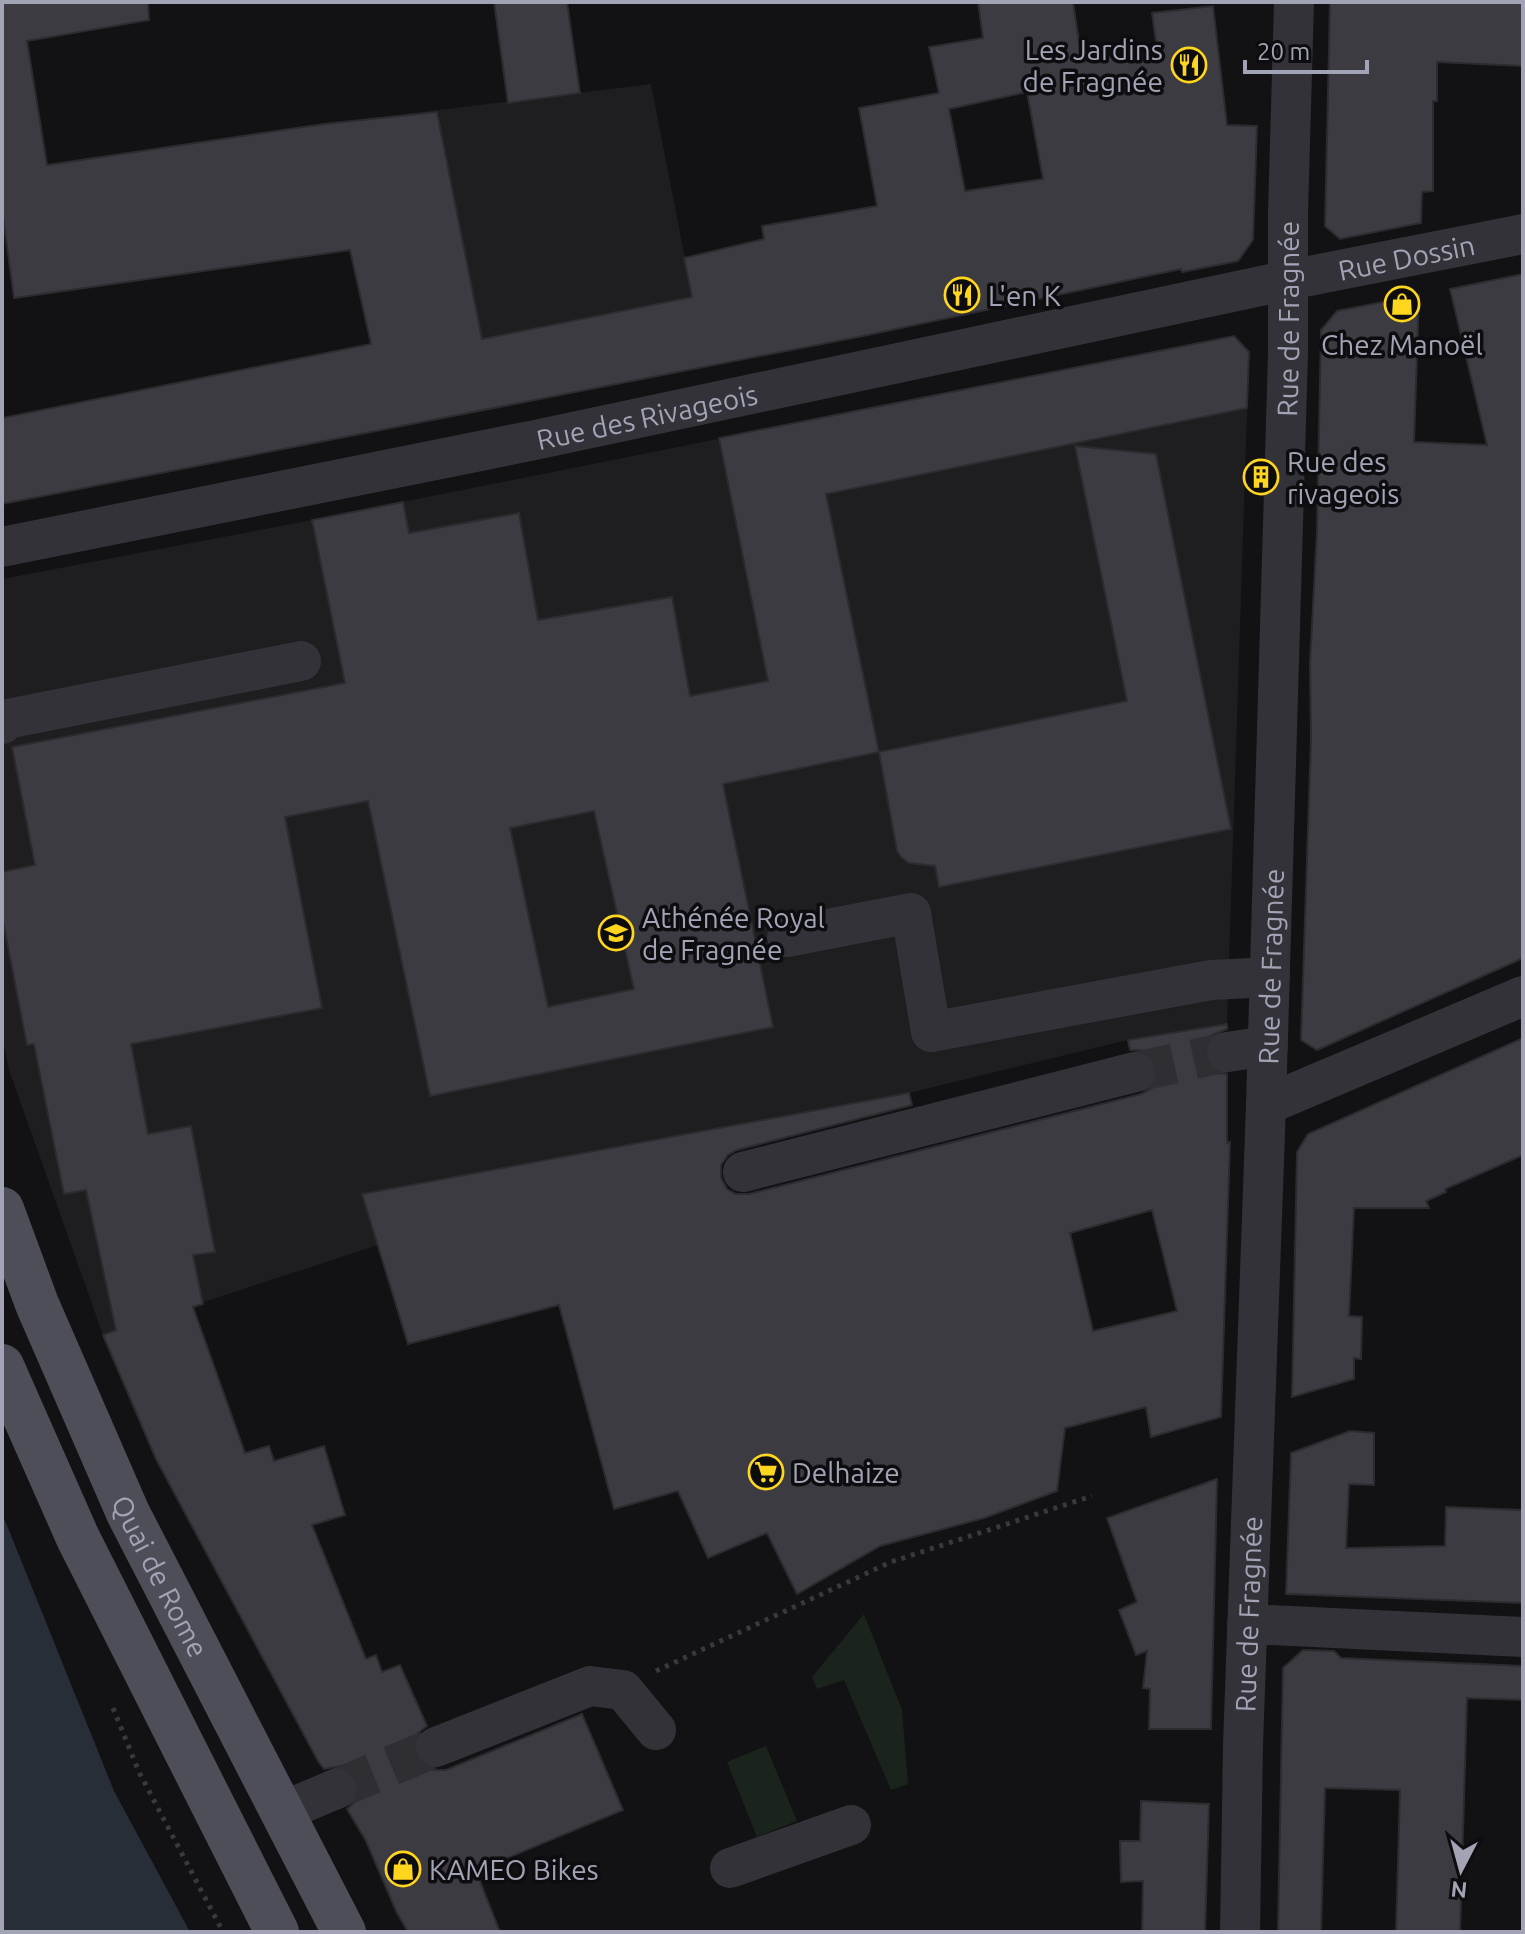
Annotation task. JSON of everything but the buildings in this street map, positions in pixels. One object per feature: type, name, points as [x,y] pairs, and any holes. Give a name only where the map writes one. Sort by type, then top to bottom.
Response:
[{"type":"main road","name":"Quai de Rome","points":[[2,1209],[37,1304],[128,1513],[344,1932]]},
{"type":"main road","name":"Quai de Rome","points":[[2,1366],[78,1538],[277,1932]]},
{"type":"street","name":"Rue de Fragnée","points":[[1240,1932],[1247,1624],[1270,977],[1294,2]]},
{"type":"street","name":"Rue Dossin","points":[[1289,280],[1523,234]]},
{"type":"street","name":"Rue des Rivageois","points":[[2,547],[535,440],[1289,280]]},
{"type":"street","points":[[2,724],[7,719],[301,661]]},
{"type":"street","points":[[787,937],[911,913],[931,1032],[1211,980],[1270,977]]},
{"type":"street","points":[[1266,1105],[1523,996]]},
{"type":"street","points":[[1227,1052],[1268,1046]]},
{"type":"street","points":[[743,1172],[1135,1072]]},
{"type":"street","points":[[1247,1624],[1523,1637]]},
{"type":"street","points":[[436,1747],[590,1686],[623,1690],[656,1730]]},
{"type":"street","points":[[281,1812],[336,1789]]},
{"type":"street","points":[[730,1868],[851,1825]]},
{"type":"path","points":[[623,1690],[696,1652],[891,1562],[1092,1496]]},
{"type":"shaded area","points":[[651,84],[706,366],[376,359],[324,124]]},
{"type":"shaded area","points":[[1234,336],[1249,352],[1227,1024],[1128,1040],[909,1093],[363,1194],[378,1245],[103,1335],[9,1070],[2,1037],[2,579]]},
{"type":"shaded area","points":[[2,1513],[114,1791],[190,1932],[2,1932]]},
{"type":"shaded area","points":[[864,1614],[902,1710],[908,1784],[891,1790],[844,1680],[817,1689],[812,1677]]},
{"type":"shaded area","points":[[766,1746],[797,1821],[757,1837],[727,1762]]},
{"type":"tunnel","points":[[1135,1072],[1227,1052]]},
{"type":"tunnel","points":[[336,1789],[436,1747]]},
{"type":"place","name":"Les Jardins de Fragnée","points":[[1189,65]]},
{"type":"place","name":"L'en K","points":[[962,295]]},
{"type":"place","name":"Chez Manoël","points":[[1402,304]]},
{"type":"place","name":"Rue des rivageois","points":[[1261,477]]},
{"type":"place","name":"Athénée Royal de Fragnée","points":[[616,933]]},
{"type":"place","name":"Delhaize","points":[[766,1472]]},
{"type":"place","name":"KAMEO Bikes","points":[[403,1869]]}]
